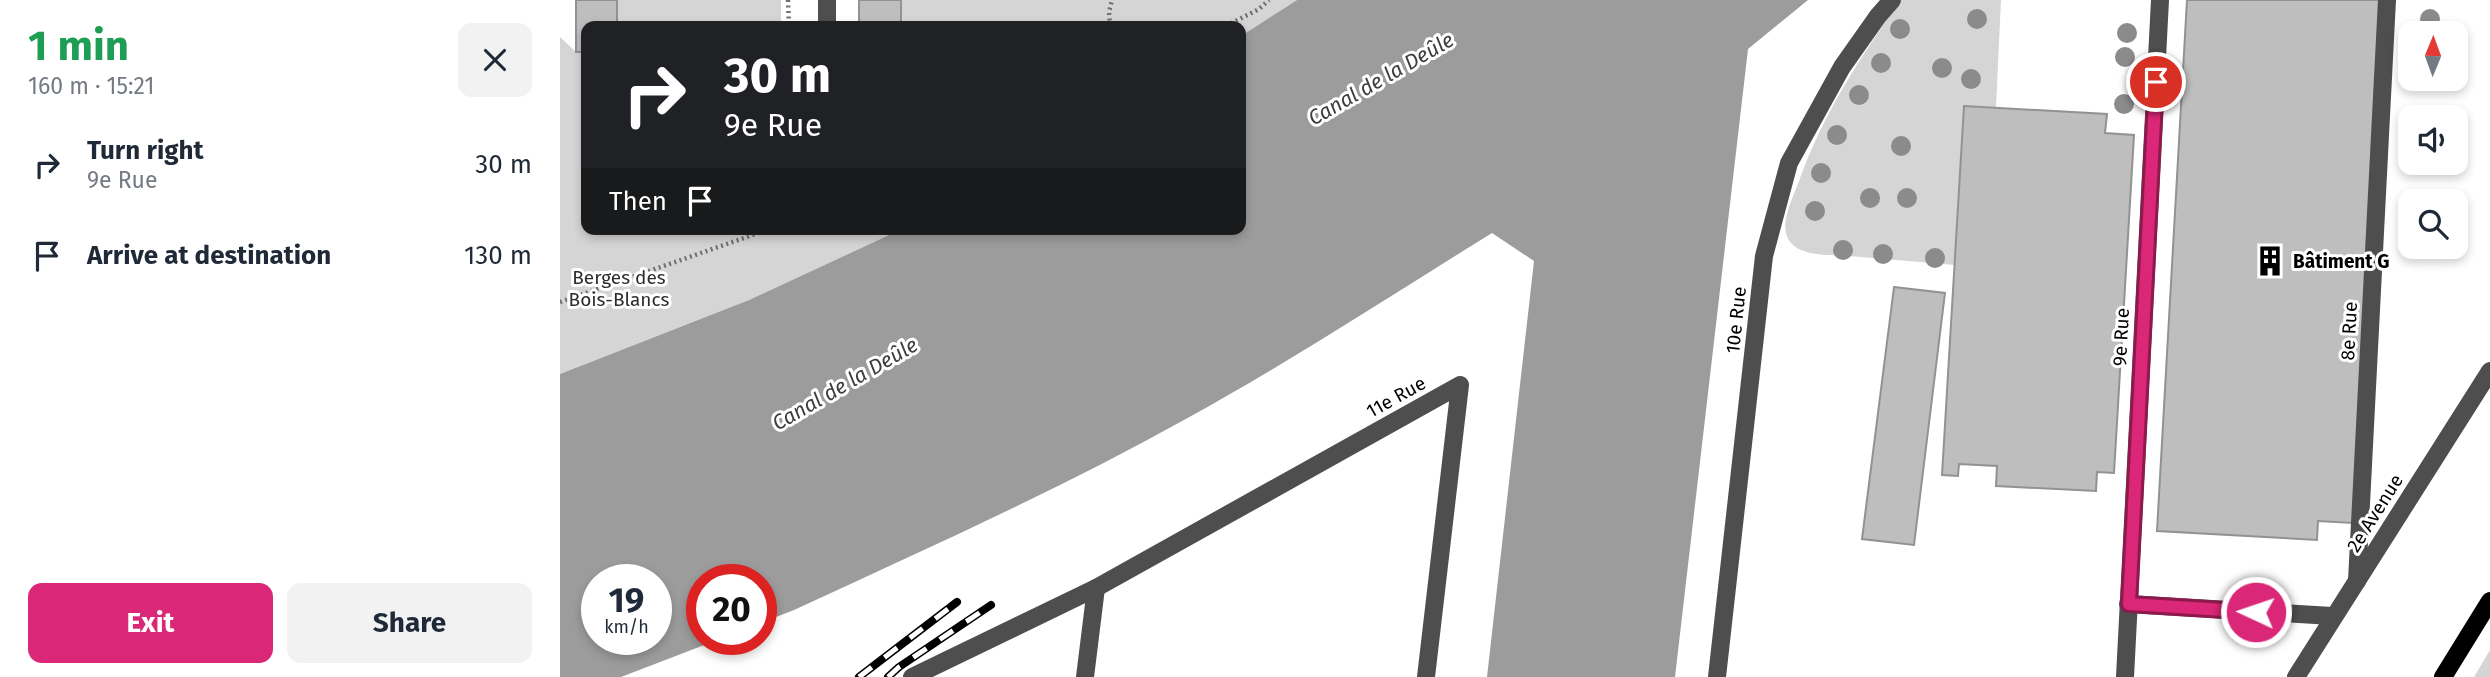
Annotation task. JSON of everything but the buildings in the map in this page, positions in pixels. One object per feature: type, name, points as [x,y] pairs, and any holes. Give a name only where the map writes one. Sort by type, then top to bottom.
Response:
[{"type":"main road","points":[[2443,677],[2490,601]]},
{"type":"street","points":[[827,0],[827,21]]},
{"type":"street","name":"10e Rue","points":[[1717,677],[1764,256],[1789,163],[1842,67],[1892,0]]},
{"type":"street","name":"9e Rue","points":[[2125,677],[2160,0]]},
{"type":"street","name":"8e Rue","points":[[2357,581],[2387,0]]},
{"type":"street","name":"2e Avenue","points":[[2296,677],[2332,616],[2490,371]]},
{"type":"street","name":"11e Rue","points":[[1096,588],[1460,385],[1426,677]]},
{"type":"street","points":[[912,677],[1096,588]]},
{"type":"street","points":[[1085,677],[1096,588]]},
{"type":"street","points":[[2129,604],[2332,616]]},
{"type":"path","points":[[789,0],[789,21]]},
{"type":"path","points":[[1110,21],[1112,0]]},
{"type":"path","points":[[1236,21],[1259,9],[1269,0]]},
{"type":"path","points":[[560,302],[753,235]]},
{"type":"green space","points":[[617,0],[781,0],[781,21],[617,21]]},
{"type":"green space","points":[[901,0],[1297,0],[1246,33],[1246,21],[901,21]]},
{"type":"green space","points":[[1900,0],[2001,0],[1996,107],[1964,106],[1955,265],[1815,254],[1797,248],[1786,234],[1789,207],[1831,109]]},
{"type":"green space","name":"Berges des Bois-Blancs","points":[[560,37],[576,52],[581,52],[581,235],[889,235],[749,300],[560,374]]},
{"type":"green space","points":[[2490,650],[2490,677],[2474,677]]},
{"type":"water","name":"Canal de la Deûle","points":[[1297,0],[1808,0],[1748,49],[1675,677],[1487,677],[1534,261],[1492,233],[1301,352],[1136,446],[991,518],[794,610],[777,617],[777,564],[686,564],[686,652],[621,677],[560,677],[560,374],[749,300],[889,235],[1246,235],[1246,33]]},
{"type":"railway","points":[[859,677],[957,602]]},
{"type":"railway","points":[[888,677],[991,605]]},
{"type":"place","name":"Bâtiment G","points":[[2270,261]]},
{"type":"route","points":[[2156,82],[2129,604],[2256,612]]}]
